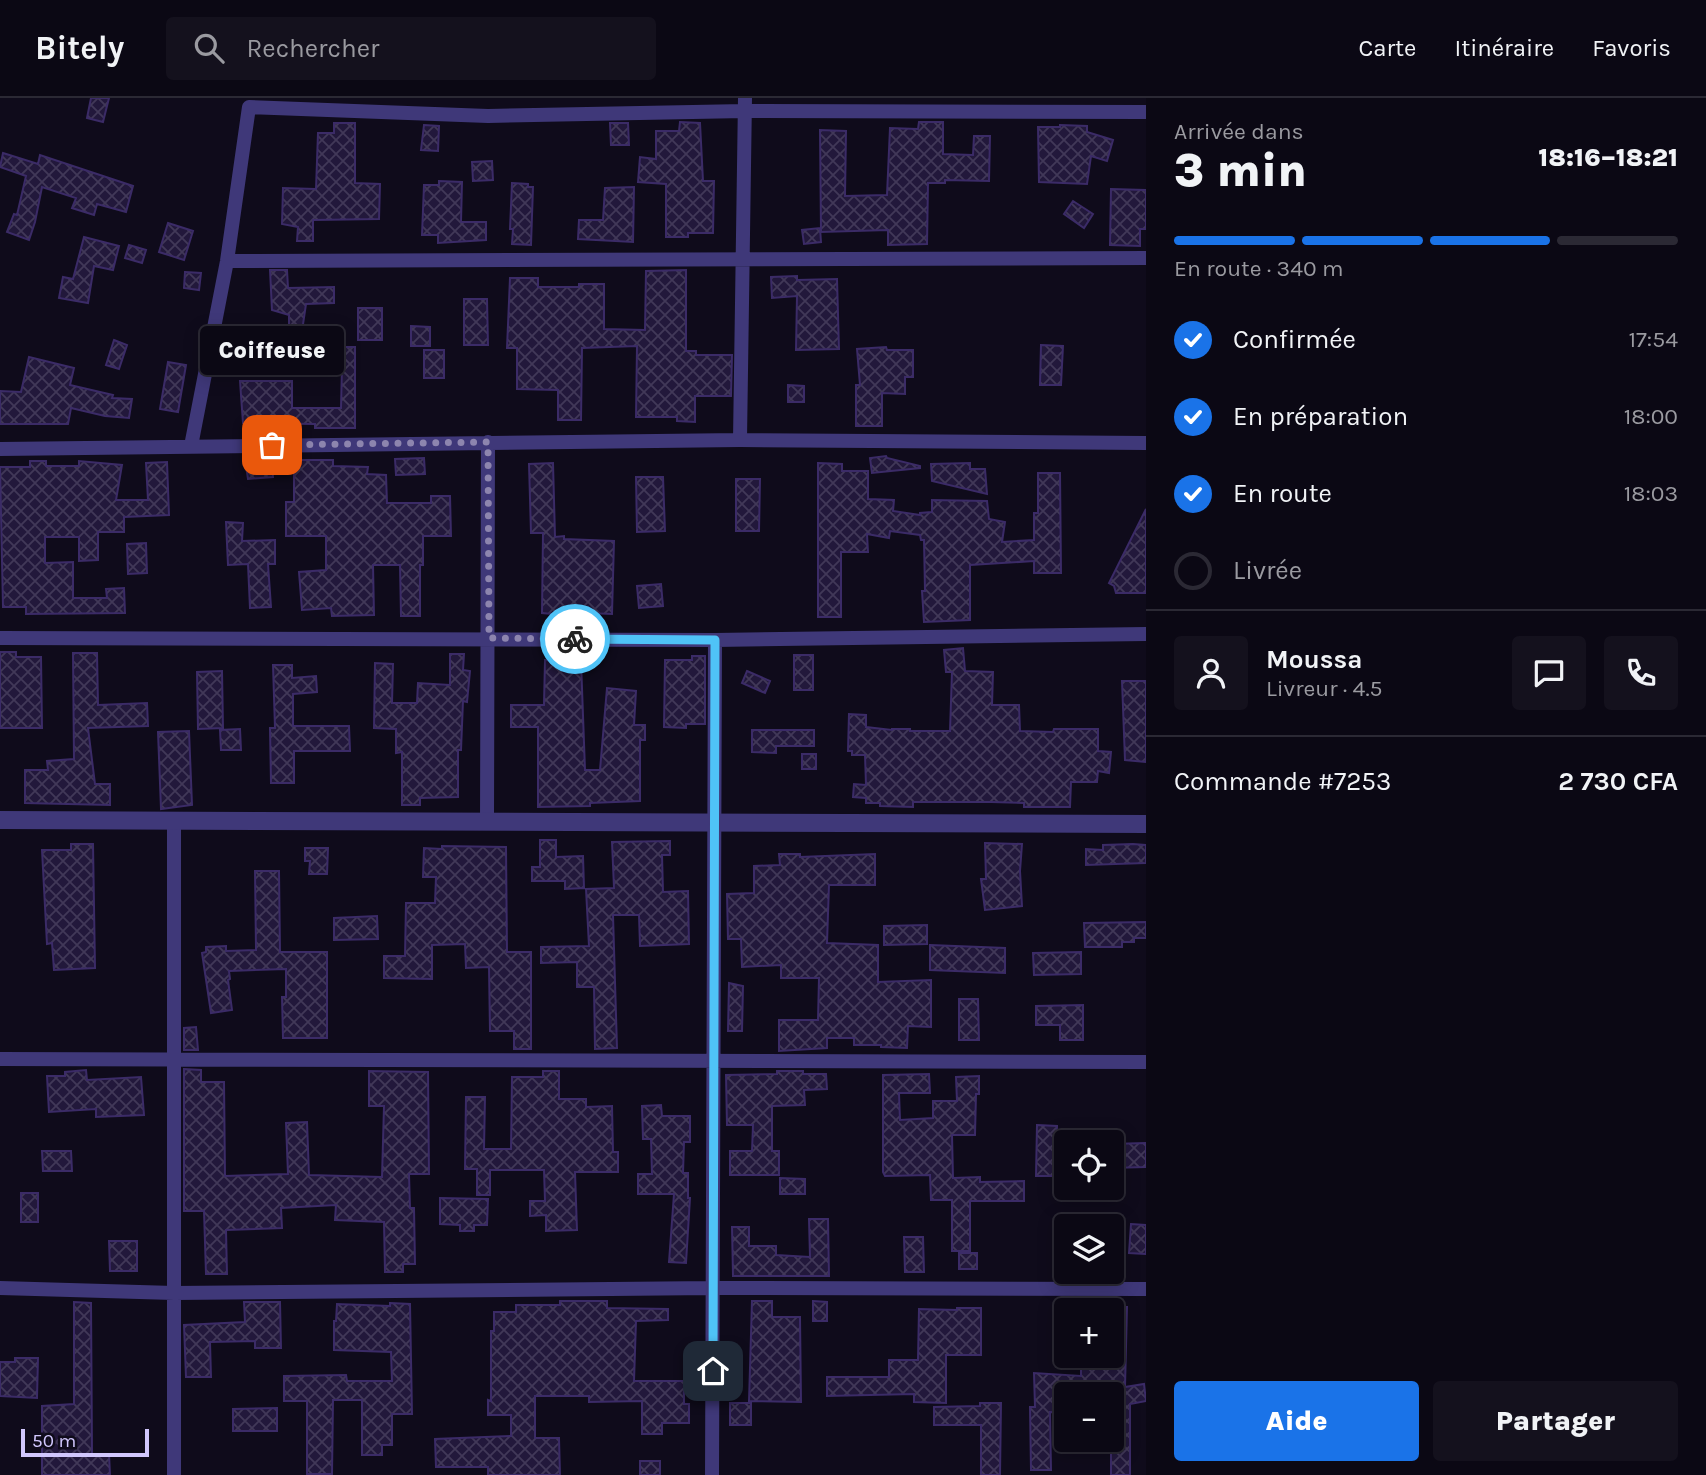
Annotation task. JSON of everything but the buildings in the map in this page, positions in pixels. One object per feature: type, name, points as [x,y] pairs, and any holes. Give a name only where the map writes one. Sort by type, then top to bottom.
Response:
[{"type":"street","points":[[191,446],[226,261],[249,107],[488,116],[745,104],[1146,112]]},
{"type":"street","points":[[740,440],[745,104]]},
{"type":"street","points":[[226,261],[1146,258]]},
{"type":"street","points":[[0,449],[740,440],[1146,443]]},
{"type":"street","points":[[487,822],[488,442]]},
{"type":"street","points":[[0,638],[715,640],[1146,635]]},
{"type":"street","points":[[712,1475],[715,640]]},
{"type":"street","points":[[0,820],[1146,824]]},
{"type":"street","points":[[174,821],[174,1475]]},
{"type":"street","points":[[0,1059],[1146,1062]]},
{"type":"street","points":[[0,1289],[174,1293],[713,1288],[1146,1289]]},
{"type":"way so far","points":[[272,445],[488,442],[489,638],[575,639]]},
{"type":"place","name":"Coiffeuse","points":[[272,445]]},
{"type":"route","points":[[575,639],[715,640],[713,1371]]}]
